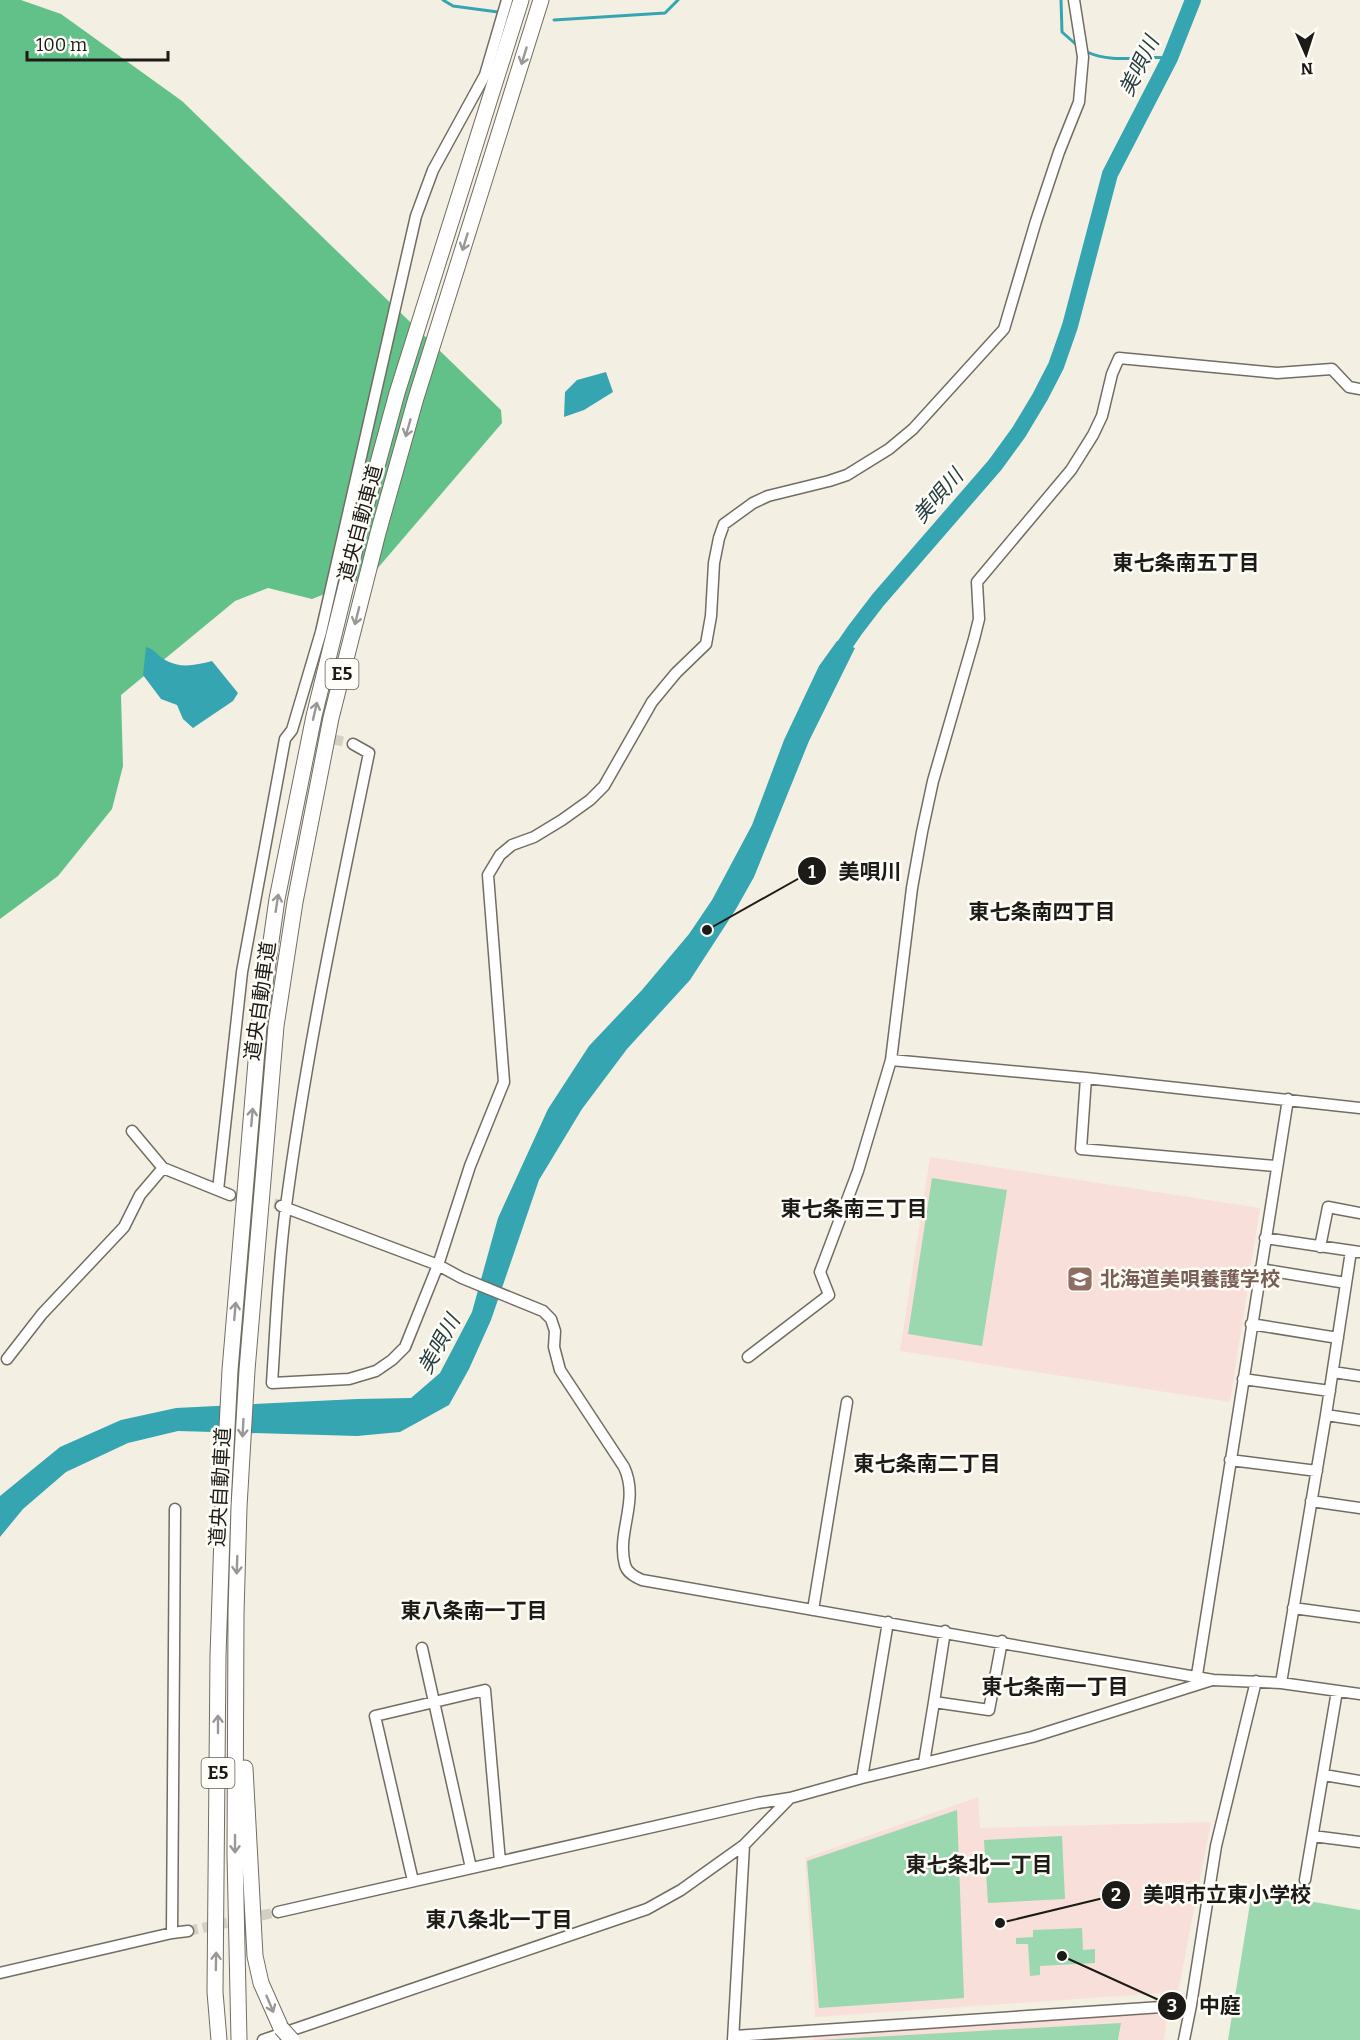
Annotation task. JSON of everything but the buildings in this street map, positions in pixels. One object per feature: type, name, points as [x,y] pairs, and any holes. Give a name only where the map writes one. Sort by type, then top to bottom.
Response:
[{"type":"highway","name":"道央自動車道","points":[[219,2040],[215,1992],[218,1656],[223,1505],[230,1370],[259,1026],[277,900],[314,716],[360,529],[398,393],[521,0]]},
{"type":"highway","name":"道央自動車道","points":[[239,2040],[235,1854],[239,1507],[247,1370],[276,1026],[296,902],[331,718],[378,533],[416,398],[541,0]]},
{"type":"highway","points":[[236,1613],[255,1956],[261,1983],[281,2028],[292,2040]]},
{"type":"highway","points":[[210,2040],[215,1992]]},
{"type":"street","points":[[218,1190],[242,972],[285,739],[292,730],[323,621],[416,216],[433,170],[485,75],[507,0]]},
{"type":"street","points":[[353,744],[369,753],[317,1009],[283,1207],[272,1383],[349,1379],[376,1371],[405,1347],[438,1265],[470,1166],[504,1082],[488,875],[500,855],[512,845],[534,837],[562,820],[590,800],[604,786],[652,702],[676,673],[706,644],[711,616],[714,564],[718,538],[724,524],[753,503],[768,496],[847,475],[889,448],[913,429],[1004,329],[1039,212],[1079,102],[1083,57],[1074,0]]},
{"type":"street","points":[[748,1357],[829,1295],[820,1272],[858,1171],[891,1060],[912,888],[922,832],[933,781],[974,639],[978,619],[977,582],[1071,470],[1088,444],[1102,416],[1119,358],[1277,373],[1332,369],[1348,387],[1360,389]]},
{"type":"street","points":[[292,730],[304,732]]},
{"type":"street","points":[[891,1060],[1359,1104]]},
{"type":"street","points":[[1086,1078],[1081,1149],[1276,1166]]},
{"type":"street","points":[[1197,1675],[1288,1099]]},
{"type":"street","points":[[132,1131],[163,1168],[230,1195]]},
{"type":"street","points":[[7,1359],[42,1314],[124,1227],[140,1195],[163,1168]]},
{"type":"street","points":[[283,1207],[438,1265],[462,1278],[543,1311],[551,1319],[555,1331],[554,1347],[560,1370],[629,1478],[631,1500],[624,1541],[625,1566],[632,1575],[642,1580],[1197,1675],[1212,1680],[1281,1683],[1360,1694]]},
{"type":"street","points":[[1320,1247],[1328,1208],[1360,1213]]},
{"type":"street","points":[[1265,1238],[1356,1251],[1346,1283],[1281,1683]]},
{"type":"street","points":[[1260,1269],[1346,1283]]},
{"type":"street","points":[[1251,1324],[1338,1338]]},
{"type":"street","points":[[1333,1372],[1360,1376]]},
{"type":"street","points":[[1243,1379],[1330,1391]]},
{"type":"street","points":[[813,1610],[847,1402]]},
{"type":"street","points":[[1326,1415],[1360,1420]]},
{"type":"street","points":[[1230,1460],[1317,1472]]},
{"type":"street","points":[[1311,1501],[1360,1508]]},
{"type":"street","points":[[172,1933],[175,1509]]},
{"type":"street","points":[[1293,1608],[1360,1617]]},
{"type":"street","points":[[862,1778],[888,1622]]},
{"type":"street","points":[[924,1763],[945,1631]]},
{"type":"street","points":[[933,1702],[989,1710],[1002,1641]]},
{"type":"street","points":[[422,1648],[471,1868]]},
{"type":"street","points":[[278,1912],[758,1803],[790,1798],[1032,1737],[1212,1680]]},
{"type":"street","points":[[1184,2040],[1216,1845],[1256,1681]]},
{"type":"street","points":[[413,1881],[375,1716],[485,1690],[500,1862]]},
{"type":"street","points":[[1305,1880],[1337,1691]]},
{"type":"street","points":[[1324,1775],[1360,1781]]},
{"type":"street","points":[[263,2040],[647,1909],[681,1890],[744,1845],[790,1798]]},
{"type":"street","points":[[1313,1836],[1360,1842]]},
{"type":"street","points":[[744,1845],[734,2038],[1191,2004]]},
{"type":"street","points":[[0,1973],[188,1931]]},
{"type":"shaded area","name":"北海道美唄養護学校","points":[[930,1157],[1260,1208],[1230,1402],[900,1351]]},
{"type":"shaded area","points":[[978,1797],[980,1828],[1211,1822],[1178,1992],[815,2017],[805,1858]]},
{"type":"shaded area","points":[[1168,2011],[1164,2040],[813,2040],[813,2035]]},
{"type":"green space","points":[[0,0],[21,0],[61,14],[182,101],[501,410],[502,423],[371,576],[312,599],[268,588],[235,601],[121,695],[123,766],[112,809],[58,876],[0,919]]},
{"type":"green space","points":[[932,1178],[1007,1190],[982,1346],[908,1334]]},
{"type":"green space","points":[[957,1810],[964,1998],[819,2008],[807,1861]]},
{"type":"green space","points":[[1062,1836],[1065,1899],[988,1903],[984,1840]]},
{"type":"green space","points":[[1252,1891],[1360,1910],[1360,2040],[1228,2040]]},
{"type":"green space","points":[[1082,1928],[1083,1950],[1095,1949],[1095,1963],[1040,1966],[1040,1975],[1030,1976],[1028,1944],[1016,1944],[1016,1938],[1033,1937],[1033,1930]]},
{"type":"green space","points":[[1121,2023],[1118,2040],[819,2040]]},
{"type":"water","points":[[606,372],[613,392],[584,410],[564,417],[565,392],[577,380]]},
{"type":"water","points":[[837,641],[855,648],[809,741],[754,877],[690,980],[627,1049],[582,1109],[539,1180],[491,1320],[469,1369],[449,1405],[400,1432],[357,1436],[178,1431],[128,1443],[66,1472],[23,1509],[0,1537],[0,1496],[60,1447],[121,1420],[176,1408],[411,1398],[440,1373],[472,1312],[498,1218],[548,1109],[589,1046],[642,990],[689,934],[712,900],[752,825],[784,740],[819,666]]},
{"type":"water","points":[[146,647],[177,665],[194,665],[212,661],[238,693],[233,701],[193,728],[183,719],[177,705],[161,699],[143,675]]},
{"type":"waterway","points":[[443,0],[453,6],[498,12]]},
{"type":"waterway","points":[[554,20],[665,13],[678,0]]},
{"type":"waterway","points":[[1061,0],[1062,32],[1079,47]]},
{"type":"waterway","name":"美唄川","points":[[833,662],[878,600],[995,465],[1019,432],[1040,397],[1056,366],[1070,326],[1110,174],[1170,58],[1193,0]]},
{"type":"waterway","points":[[1087,52],[1107,58],[1170,58]]},
{"type":"tunnel","points":[[304,732],[353,744]]},
{"type":"tunnel","points":[[230,1195],[281,1205]]},
{"type":"tunnel","points":[[188,1931],[278,1912]]},
{"type":"place","name":"美唄川","points":[[707,930]]},
{"type":"place","name":"北海道美唄養護学校","points":[[1080,1279]]},
{"type":"place","name":"美唄市立東小学校","points":[[1000,1923]]},
{"type":"place","name":"中庭","points":[[1062,1956]]},
{"type":"district","name":"東七条南五丁目","points":[[1186,563]]},
{"type":"district","name":"東七条南四丁目","points":[[1042,912]]},
{"type":"district","name":"東七条南三丁目","points":[[854,1209]]},
{"type":"district","name":"東七条南二丁目","points":[[927,1464]]},
{"type":"district","name":"東八条南一丁目","points":[[474,1611]]},
{"type":"district","name":"東七条南一丁目","points":[[1055,1687]]},
{"type":"district","name":"東七条北一丁目","points":[[979,1865]]},
{"type":"district","name":"東八条北一丁目","points":[[499,1920]]}]
